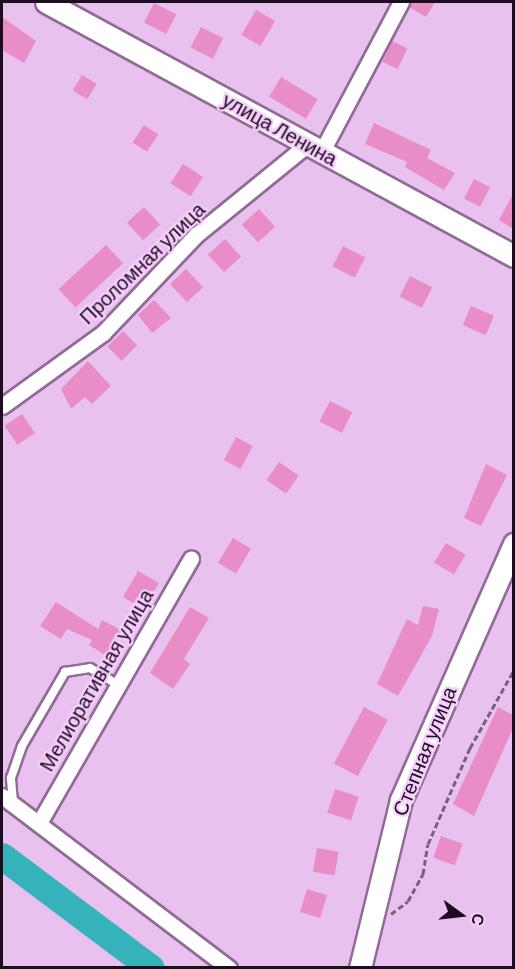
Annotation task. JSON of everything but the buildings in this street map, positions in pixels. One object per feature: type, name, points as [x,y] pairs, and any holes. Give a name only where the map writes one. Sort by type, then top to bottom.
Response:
[{"type":"street","name":"Проломная улица","points":[[2,406],[103,333],[196,235],[315,147],[401,2]]},
{"type":"street","name":"улица Ленина","points":[[54,3],[513,256]]},
{"type":"street","name":"Степная улица","points":[[360,968],[363,946],[401,800],[513,544]]},
{"type":"street","name":"Мелиоративная улица","points":[[39,823],[190,558]]},
{"type":"street","points":[[7,799],[229,968]]},
{"type":"lane","points":[[7,799],[11,778],[22,746],[65,672],[90,668],[118,685]]},
{"type":"lane","points":[[363,946],[366,968]]},
{"type":"path","points":[[385,922],[408,901],[423,874],[428,844],[470,748],[513,670]]},
{"type":"waterway","points":[[2,856],[151,968]]}]
